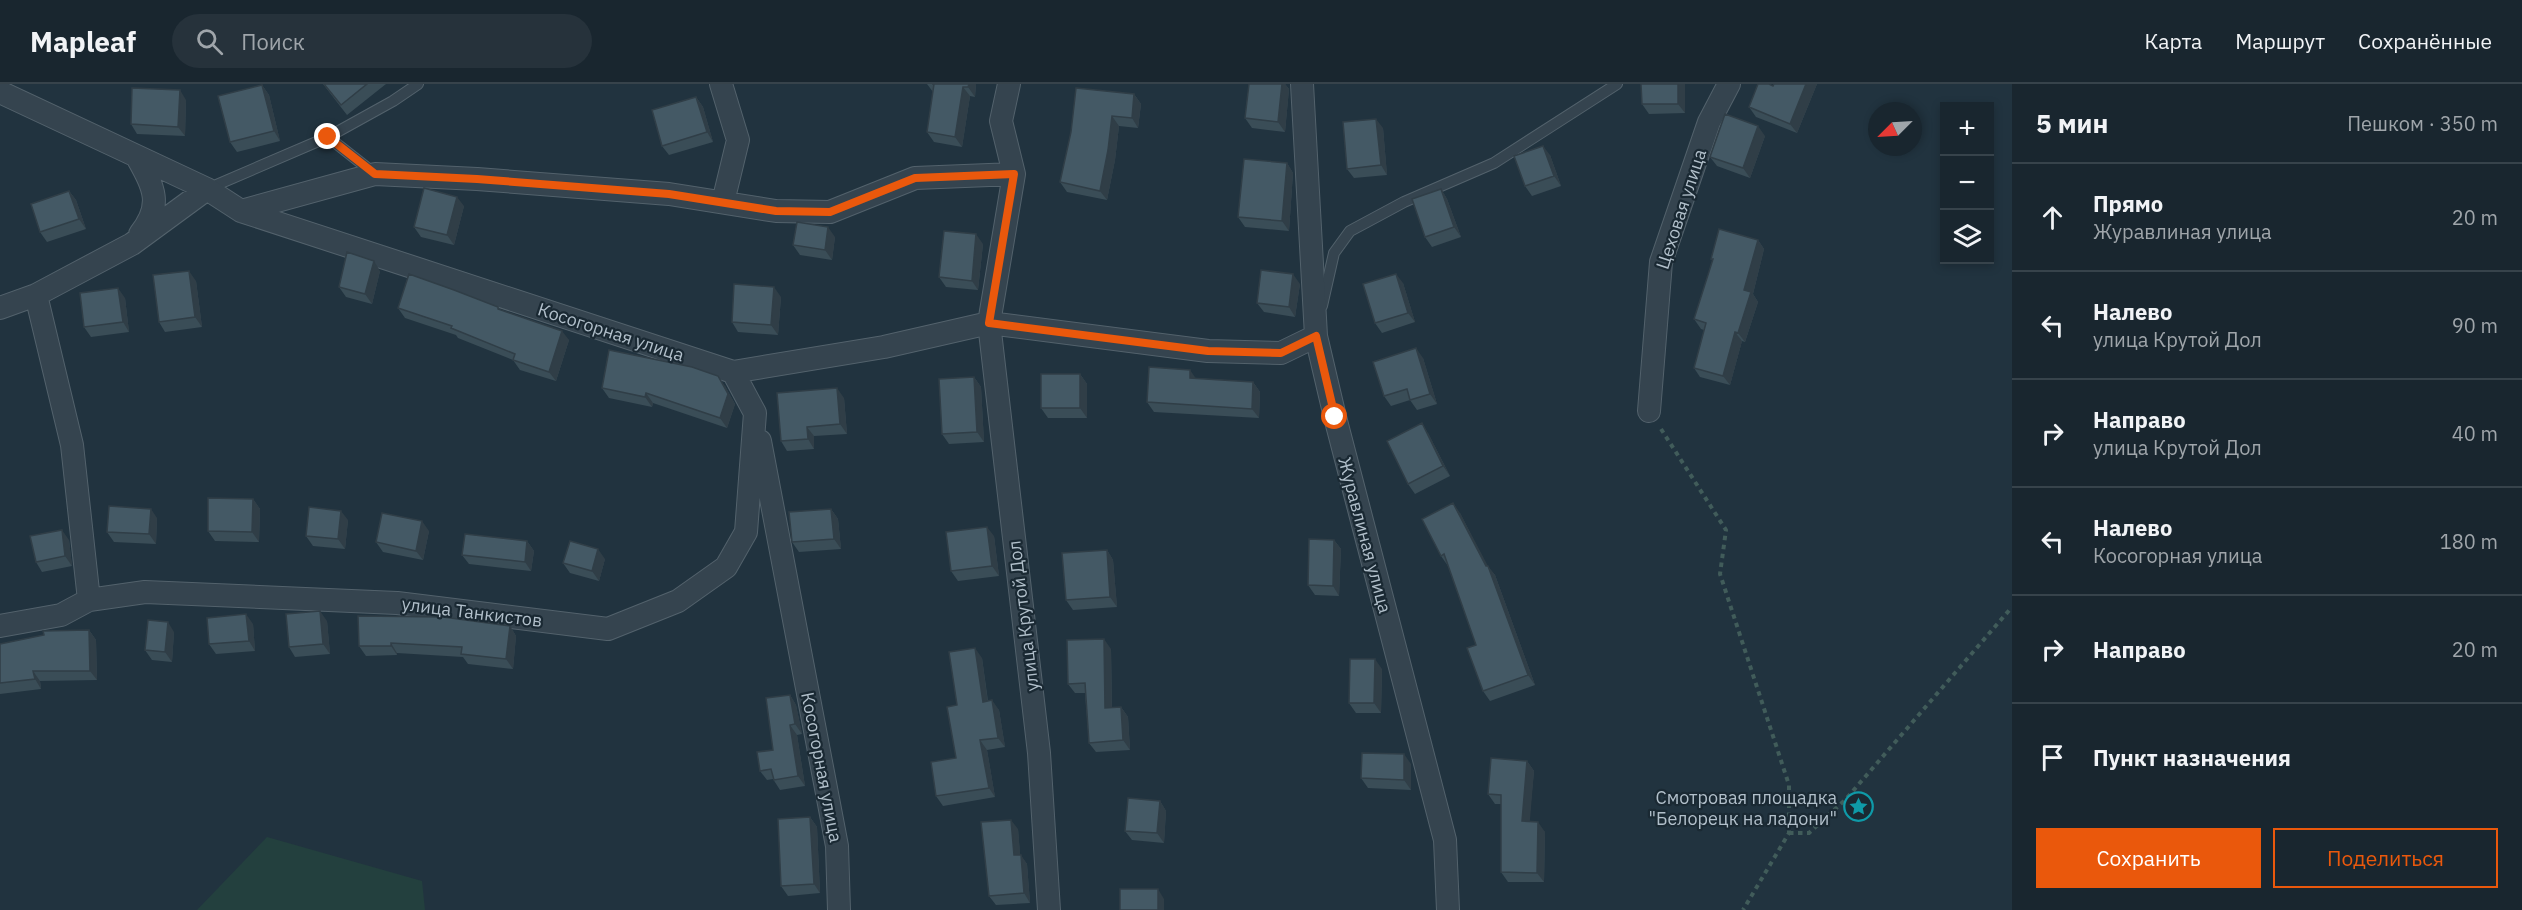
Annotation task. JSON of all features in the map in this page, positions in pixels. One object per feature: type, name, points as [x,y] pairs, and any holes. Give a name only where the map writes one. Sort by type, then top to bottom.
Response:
[{"type":"street","points":[[722,84],[738,140],[723,202]]},
{"type":"street","name":"улица Крутой Дол","points":[[1009,84],[1001,121],[1014,174],[989,323],[1039,753],[1049,910]]},
{"type":"street","name":"Журавлиная улица","points":[[1302,84],[1316,336],[1445,840],[1448,910]]},
{"type":"street","name":"Цеховая улица","points":[[1650,411],[1661,262],[1709,122],[1729,84]]},
{"type":"street","name":"Косогорная улица","points":[[0,92],[207,189],[241,211],[733,372],[884,347],[989,323]]},
{"type":"street","points":[[132,244],[149,223],[155,204],[152,186],[137,157]]},
{"type":"street","points":[[241,211],[375,174],[477,179],[669,194],[776,211],[830,212],[915,178],[1014,174]]},
{"type":"street","points":[[0,308],[36,295],[132,244],[207,189]]},
{"type":"street","points":[[36,295],[72,445],[89,600]]},
{"type":"street","points":[[989,323],[1208,351],[1281,353],[1316,336]]},
{"type":"street","points":[[733,372],[755,413]]},
{"type":"street","name":"Косогорная улица","points":[[755,413],[837,846],[839,910]]},
{"type":"street","name":"улица Танкистов","points":[[0,626],[61,615],[89,600],[145,592],[397,603],[608,629],[678,602],[726,567],[746,532],[755,413]]},
{"type":"lane","points":[[207,189],[328,137],[393,101],[418,84]]},
{"type":"lane","points":[[1316,336],[1334,253],[1350,231],[1404,202],[1494,163],[1617,84]]},
{"type":"lane","points":[[328,137],[375,174]]},
{"type":"path","points":[[1650,411],[1726,530],[1720,574],[1789,785],[1789,833],[1743,910]]},
{"type":"path","points":[[1789,833],[1809,833],[1846,799],[2012,607]]},
{"type":"green space","points":[[267,837],[422,881],[425,910],[197,910]]},
{"type":"building","points":[[324,84],[367,84],[341,105]]},
{"type":"building","points":[[934,84],[969,84],[968,87],[963,87],[955,137],[927,132]]},
{"type":"building","points":[[1249,84],[1282,84],[1278,122],[1245,118]]},
{"type":"building","points":[[1641,84],[1678,84],[1678,104],[1642,104]]},
{"type":"building","points":[[1758,84],[1773,86],[1774,84],[1806,84],[1790,124],[1749,107]]},
{"type":"building","points":[[262,85],[274,131],[230,142],[218,96]]},
{"type":"building","points":[[132,88],[180,90],[178,127],[131,124]]},
{"type":"building","points":[[1076,88],[1134,94],[1132,118],[1112,116],[1100,191],[1060,182],[1071,132]]},
{"type":"building","points":[[696,97],[707,132],[662,146],[652,110]]},
{"type":"building","points":[[1725,114],[1758,126],[1743,168],[1710,157]]},
{"type":"building","points":[[1376,119],[1381,165],[1347,169],[1343,122]]},
{"type":"building","points":[[1543,146],[1554,176],[1525,186],[1514,156]]},
{"type":"building","points":[[1244,159],[1287,163],[1282,221],[1238,217]]},
{"type":"building","points":[[424,188],[457,197],[447,235],[414,227]]},
{"type":"building","points":[[1441,189],[1454,227],[1425,237],[1412,199]]},
{"type":"building","points":[[69,191],[79,219],[40,232],[31,204]]},
{"type":"building","points":[[797,222],[828,227],[825,250],[793,245]]},
{"type":"building","points":[[1719,229],[1758,240],[1744,290],[1751,292],[1738,333],[1735,332],[1723,376],[1694,368],[1706,323],[1694,319],[1713,259],[1711,259]]},
{"type":"building","points":[[944,231],[976,234],[972,281],[939,277]]},
{"type":"building","points":[[347,252],[374,261],[365,294],[339,287]]},
{"type":"building","points":[[1261,270],[1293,274],[1289,307],[1257,303]]},
{"type":"building","points":[[189,271],[195,317],[159,322],[153,275]]},
{"type":"building","points":[[409,274],[562,331],[549,372],[513,360],[515,354],[451,328],[452,326],[398,308]]},
{"type":"building","points":[[1396,274],[1408,313],[1375,323],[1363,284]]},
{"type":"building","points":[[734,284],[774,287],[771,325],[732,322]]},
{"type":"building","points":[[118,288],[123,322],[84,327],[80,293]]},
{"type":"building","points":[[1416,348],[1430,394],[1410,400],[1407,389],[1384,396],[1373,362]]},
{"type":"building","points":[[609,350],[692,367],[718,376],[728,394],[720,418],[646,393],[645,397],[602,388]]},
{"type":"building","points":[[1149,367],[1190,370],[1190,378],[1253,382],[1252,409],[1147,402]]},
{"type":"building","points":[[1041,374],[1080,374],[1080,408],[1041,408]]},
{"type":"building","points":[[974,377],[977,432],[942,434],[939,379]]},
{"type":"building","points":[[837,388],[840,424],[807,427],[808,439],[781,441],[777,393]]},
{"type":"building","points":[[1422,423],[1443,466],[1408,484],[1387,441]]},
{"type":"building","points":[[208,498],[253,499],[252,532],[208,531]]},
{"type":"building","points":[[1453,503],[1488,566],[1528,675],[1483,691],[1467,648],[1476,645],[1444,554],[1441,556],[1422,519]]},
{"type":"building","points":[[109,506],[151,509],[149,534],[107,532]]},
{"type":"building","points":[[309,507],[341,511],[338,539],[306,536]]},
{"type":"building","points":[[831,509],[834,539],[792,542],[789,512]]},
{"type":"building","points":[[382,513],[422,521],[416,551],[376,542]]},
{"type":"building","points":[[987,527],[992,566],[951,571],[946,532]]},
{"type":"building","points":[[62,530],[65,556],[36,562],[30,536]]},
{"type":"building","points":[[465,534],[527,541],[525,562],[462,555]]},
{"type":"building","points":[[1309,539],[1334,540],[1333,586],[1308,585]]},
{"type":"building","points":[[570,541],[598,549],[592,571],[563,563]]},
{"type":"building","points":[[1107,550],[1110,597],[1066,600],[1062,553]]},
{"type":"building","points":[[320,611],[323,644],[289,647],[286,614]]},
{"type":"building","points":[[246,614],[249,641],[209,644],[207,618]]},
{"type":"building","points":[[358,616],[443,617],[510,626],[506,659],[461,654],[462,647],[391,643],[391,646],[359,646]]},
{"type":"building","points":[[148,620],[168,622],[165,652],[145,650]]},
{"type":"building","points":[[89,630],[90,671],[33,671],[35,679],[0,683],[0,644],[44,635],[43,631]]},
{"type":"building","points":[[1104,639],[1105,708],[1121,707],[1123,740],[1089,743],[1085,683],[1068,684],[1067,640]]},
{"type":"building","points":[[975,648],[983,702],[992,700],[998,738],[980,740],[989,788],[936,796],[931,762],[956,758],[947,707],[957,705],[949,652]]},
{"type":"building","points":[[1350,659],[1375,659],[1374,703],[1349,703]]},
{"type":"building","points":[[790,695],[795,724],[790,725],[798,776],[774,780],[771,769],[760,771],[757,752],[773,750],[766,698]]},
{"type":"building","points":[[1362,753],[1404,754],[1404,780],[1361,778]]},
{"type":"building","points":[[1491,758],[1527,761],[1522,821],[1538,822],[1537,873],[1501,872],[1501,795],[1488,794]]},
{"type":"building","points":[[1128,798],[1160,801],[1157,833],[1125,831]]},
{"type":"building","points":[[810,817],[814,884],[781,886],[778,819]]},
{"type":"building","points":[[1011,820],[1014,855],[1021,855],[1024,893],[989,896],[981,822]]},
{"type":"building","points":[[1120,889],[1158,889],[1158,910],[1120,910]]},
{"type":"place","name":"Смотровая площадка \"Белорецк на ладони\"","points":[[1858,807]]},
{"type":"route","points":[[328,137],[375,174],[477,179],[669,194],[776,211],[830,212],[915,178],[1014,174],[989,323],[1208,351],[1281,353],[1316,336],[1335,417]]}]
